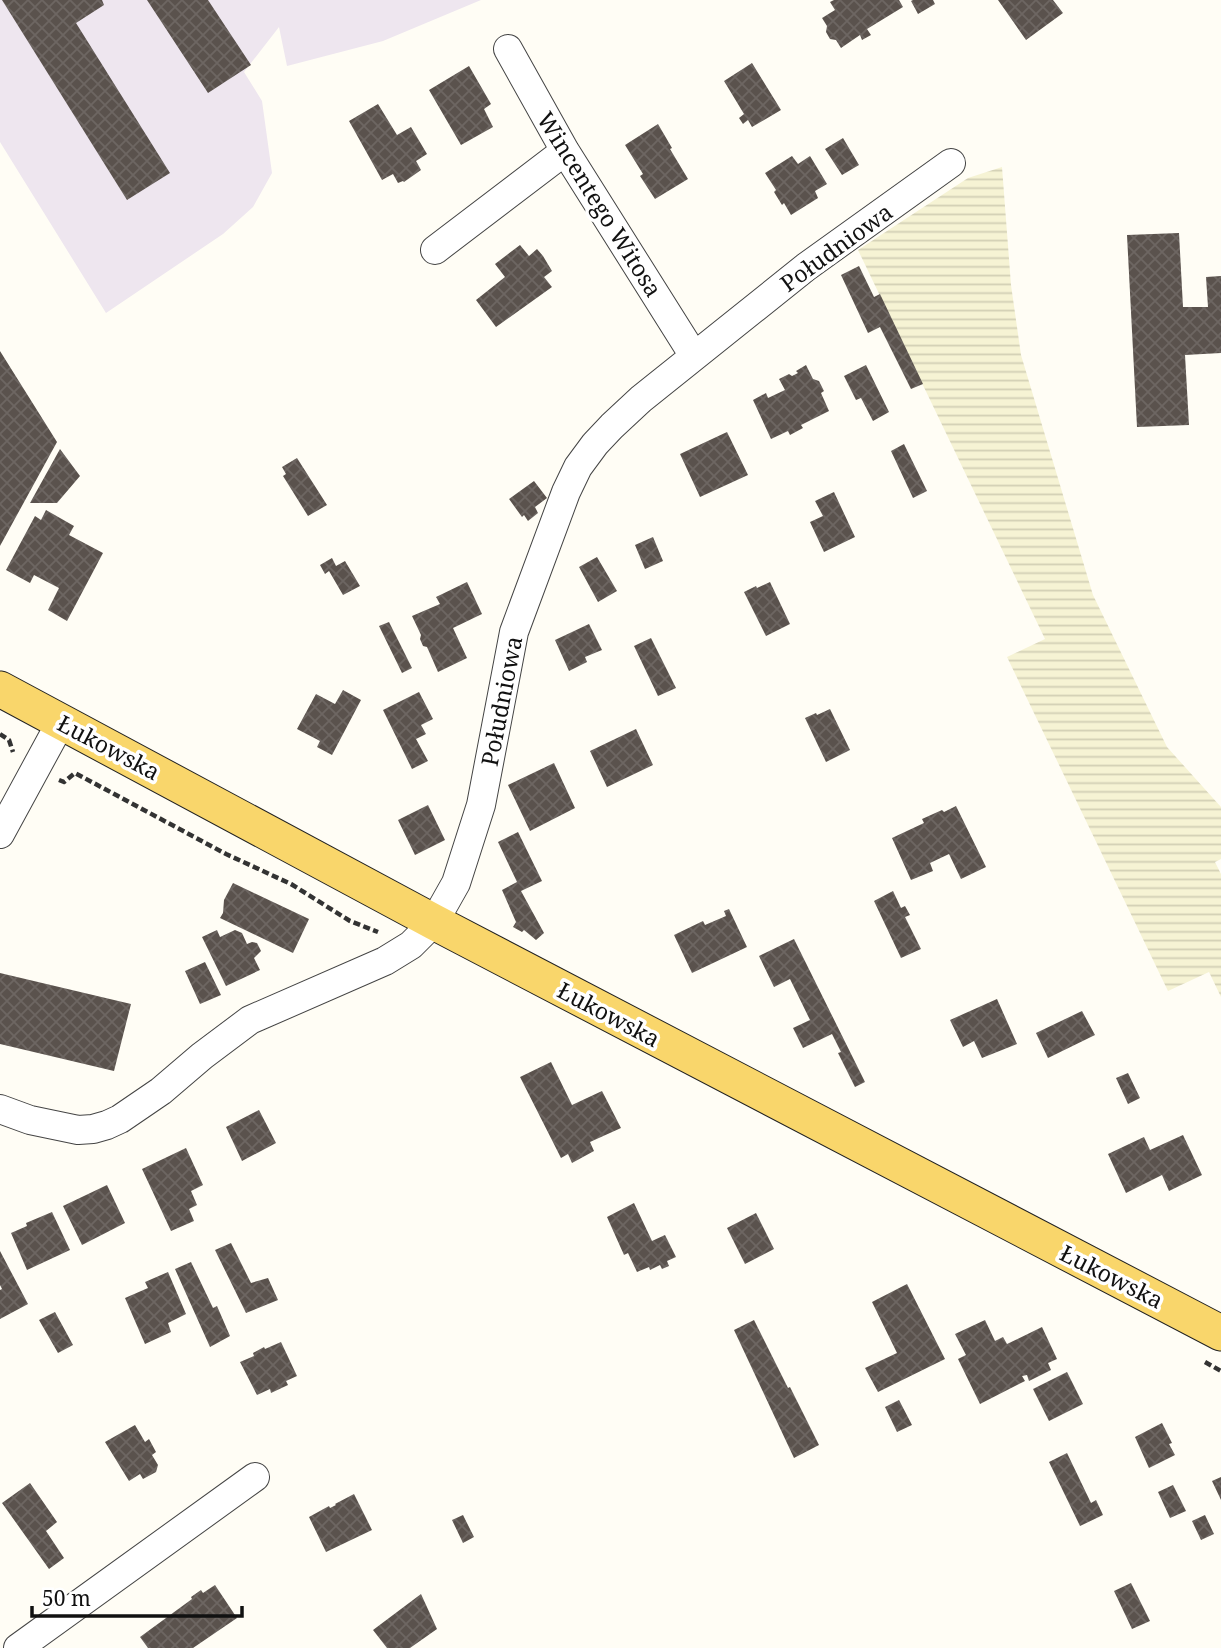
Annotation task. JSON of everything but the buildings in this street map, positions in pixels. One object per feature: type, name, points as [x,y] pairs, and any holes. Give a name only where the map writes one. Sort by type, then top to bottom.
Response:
[{"type":"main road","name":"Łukowska","points":[[0,689],[434,922],[1221,1333]]},
{"type":"street","name":"Wincentego Witosa","points":[[508,49],[565,151],[694,356]]},
{"type":"street","points":[[435,250],[565,151]]},
{"type":"street","name":"Południowa","points":[[0,1109],[30,1120],[65,1128],[86,1129],[107,1125],[162,1091],[202,1056],[250,1020],[385,961],[411,944],[434,922],[456,883],[481,805],[514,632],[566,492],[578,467],[595,444],[641,399],[806,267],[951,163]]},
{"type":"street","points":[[0,834],[61,722]]},
{"type":"street","points":[[18,1648],[255,1477]]},
{"type":"path","points":[[0,734],[9,740],[16,755]]},
{"type":"shaded area","points":[[0,0],[481,0],[383,41],[287,66],[279,27],[244,72],[262,101],[272,173],[253,207],[223,234],[106,313],[0,142]]},
{"type":"shaded area","points":[[1002,167],[1011,285],[1021,355],[1093,595],[1167,747],[1221,807],[1221,859],[1215,862],[1221,874],[1221,997],[1209,972],[1168,991],[1007,657],[1045,639],[858,250],[968,178]]}]
